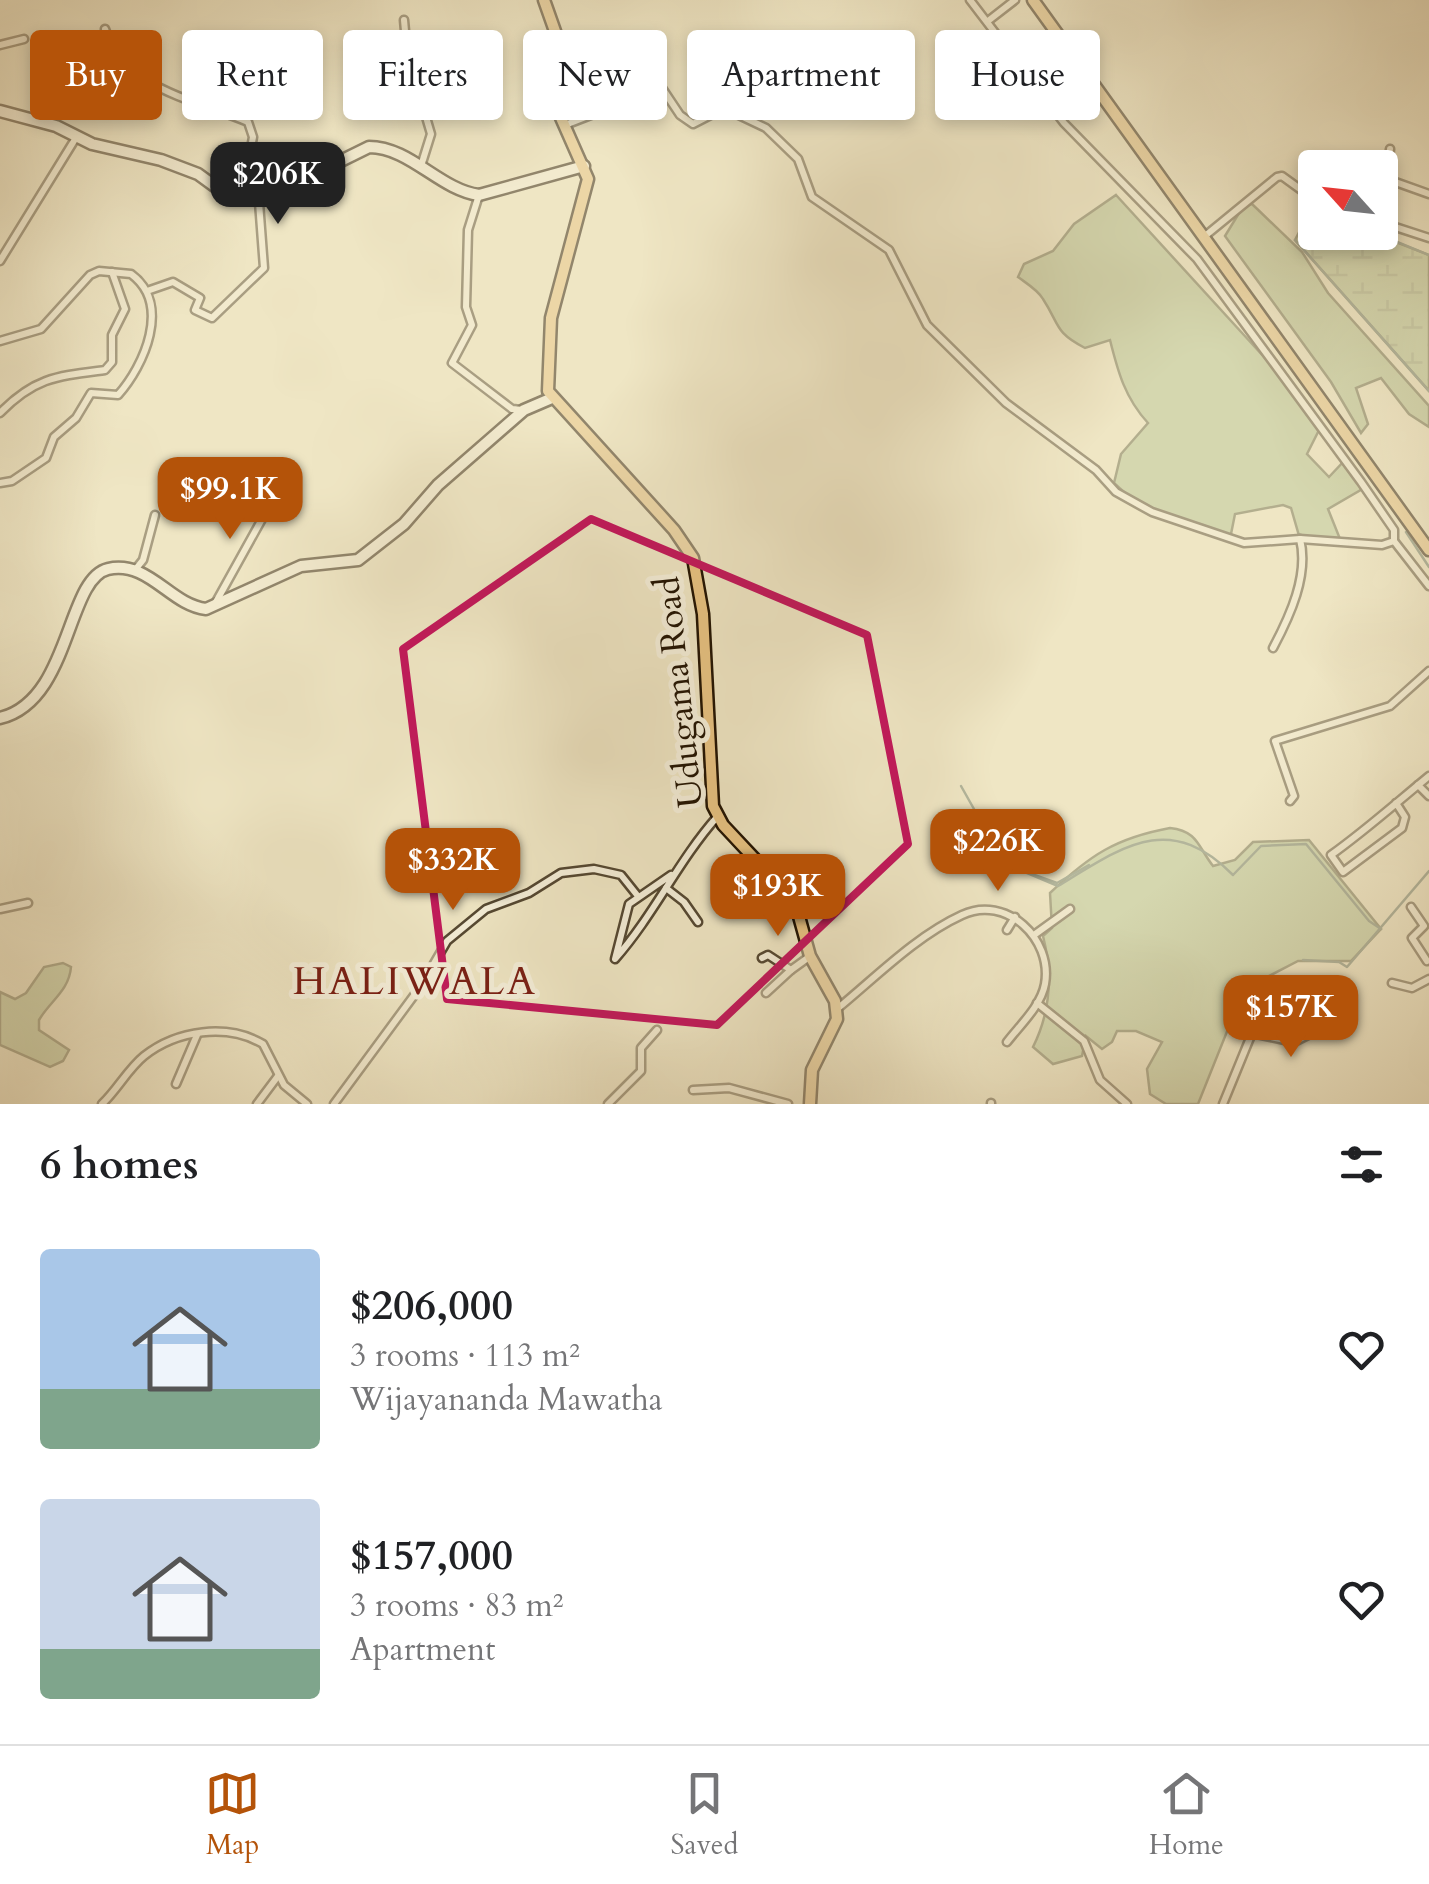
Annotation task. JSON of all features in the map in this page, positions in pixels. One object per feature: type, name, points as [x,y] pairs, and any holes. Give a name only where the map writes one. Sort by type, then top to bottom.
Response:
[{"type":"main road","points":[[0,718],[14,714],[59,666],[80,601],[93,578],[107,569],[136,570],[192,607],[206,608],[301,566],[358,560],[404,524],[438,485],[524,410],[552,398],[548,377],[551,318],[581,220],[588,179],[563,126],[554,89],[556,34],[544,0]]},
{"type":"main road","points":[[1033,0],[1429,550]]},
{"type":"main road","points":[[0,111],[198,174],[219,192],[292,185],[370,148],[421,167],[464,193],[479,195],[584,166]]},
{"type":"main road","name":"Udugama Road","points":[[552,398],[674,530],[693,558],[701,586],[711,798],[717,817],[795,902],[810,956],[837,1009]]},
{"type":"main road","points":[[810,1104],[812,1070],[833,1029],[837,1009]]},
{"type":"street","points":[[970,0],[1064,123],[1196,260],[1361,482],[1394,530],[1394,540],[1429,586]]},
{"type":"street","points":[[988,21],[1016,0]]},
{"type":"street","points":[[404,20],[407,53],[430,134],[421,167]]},
{"type":"street","points":[[105,29],[112,49],[130,71],[202,108],[248,122],[253,137],[243,192]]},
{"type":"street","points":[[0,45],[24,39]]},
{"type":"street","points":[[563,126],[601,111],[648,84],[662,88],[680,116],[692,124],[724,108],[750,119],[798,159],[812,197],[889,250],[927,325],[1006,403],[1096,470],[1116,492],[1152,512],[1244,544],[1300,538],[1382,546],[1394,540]]},
{"type":"street","points":[[0,261],[77,136]]},
{"type":"street","points":[[1390,148],[1388,179],[1429,194]]},
{"type":"street","points":[[1205,236],[1277,178],[1282,176],[1298,188]]},
{"type":"street","points":[[147,291],[172,282],[200,298],[195,310],[212,318],[264,268],[258,189]]},
{"type":"street","points":[[479,195],[468,230],[466,307],[472,325],[452,363],[512,409],[524,410]]},
{"type":"street","points":[[1398,228],[1429,238]]},
{"type":"street","points":[[0,414],[44,379],[58,373],[104,370],[112,362],[112,335],[125,309],[111,270]]},
{"type":"street","points":[[0,341],[41,329],[90,275],[111,270],[131,274],[147,291],[153,319],[138,374],[118,395],[91,393],[76,418],[54,437],[50,454],[12,482],[0,484]]},
{"type":"street","points":[[216,602],[272,501],[241,483]]},
{"type":"street","points":[[136,570],[143,560],[155,515]]},
{"type":"street","points":[[1273,648],[1289,618],[1304,560],[1300,538]]},
{"type":"street","points":[[1290,801],[1294,796],[1275,741],[1390,706],[1429,671]]},
{"type":"street","points":[[1396,803],[1405,818],[1402,828],[1343,872],[1331,855],[1429,776]]},
{"type":"street","points":[[1418,785],[1429,796]]},
{"type":"street","points":[[671,875],[629,904],[615,959],[666,888],[671,875],[717,817]]},
{"type":"street","points":[[334,1104],[422,986],[446,941],[486,910],[503,899],[530,892],[560,873],[594,869],[621,874],[637,895]]},
{"type":"street","points":[[666,888],[684,902],[698,922]]},
{"type":"street","points":[[0,910],[28,902]]},
{"type":"street","points":[[1411,907],[1424,926],[1412,938],[1428,963]]},
{"type":"street","points":[[1034,935],[1070,909]]},
{"type":"street","points":[[837,1009],[909,949],[962,914],[994,911],[1014,917],[1034,935],[1046,962],[1045,987],[1007,1042]]},
{"type":"street","points":[[1007,930],[1014,917]]},
{"type":"street","points":[[762,958],[768,954],[791,970]]},
{"type":"street","points":[[766,993],[810,956]]},
{"type":"street","points":[[1392,982],[1412,988],[1429,979]]},
{"type":"street","points":[[1223,1104],[1261,1011],[1315,988]]},
{"type":"street","points":[[1037,1002],[1084,1041],[1100,1080],[1127,1104]]},
{"type":"street","points":[[1252,1033],[1294,1042],[1322,1028]]},
{"type":"street","points":[[102,1104],[144,1056],[198,1034],[229,1030],[259,1041],[278,1076],[307,1104]]},
{"type":"street","points":[[608,1104],[642,1071],[641,1048],[657,1030]]},
{"type":"street","points":[[176,1084],[198,1034]]},
{"type":"street","points":[[258,1104],[278,1076]]},
{"type":"street","points":[[694,1090],[730,1088],[788,1104]]},
{"type":"highlighted area","points":[[591,519],[867,635],[908,844],[717,1025],[447,999],[403,649]]},
{"type":"green space","points":[[1116,195],[1285,380],[1320,428],[1307,454],[1329,477],[1345,460],[1364,488],[1328,509],[1342,544],[1300,539],[1291,508],[1283,505],[1235,514],[1230,539],[1136,503],[1114,483],[1121,454],[1148,423],[1128,394],[1110,340],[1085,348],[1075,342],[1059,327],[1038,293],[1018,277],[1024,264],[1053,251],[1074,224]]},
{"type":"green space","points":[[1252,204],[1302,252],[1328,293],[1429,406],[1429,427],[1409,414],[1381,378],[1356,388],[1368,424],[1361,433],[1331,382],[1225,236],[1244,205]]},
{"type":"green space","points":[[1398,243],[1429,255],[1429,391],[1304,250],[1398,250]]},
{"type":"green space","points":[[1170,828],[1192,836],[1213,866],[1235,860],[1253,842],[1309,840],[1381,929],[1351,961],[1298,961],[1244,989],[1198,1104],[1166,1104],[1150,1094],[1147,1069],[1162,1042],[1136,1031],[1117,1031],[1112,1042],[1102,1049],[1086,1036],[1082,1056],[1053,1064],[1033,1047],[1044,1020],[1048,993],[1043,936],[1052,928],[1050,893],[1105,850],[1134,837]]},
{"type":"green space","points":[[63,963],[71,967],[70,975],[39,1020],[39,1030],[69,1050],[63,1061],[50,1067],[0,1045],[0,992],[15,999],[26,993],[44,967]]},
{"type":"waterway","points":[[1295,240],[1429,391]]},
{"type":"waterway","points":[[1398,242],[1429,255]]},
{"type":"waterway","points":[[1406,532],[1429,567]]},
{"type":"waterway","points":[[961,786],[1005,864]]},
{"type":"waterway","points":[[948,840],[1058,886],[1104,858],[1146,841],[1188,844],[1210,855],[1233,875],[1261,846],[1306,844],[1369,921],[1381,929]]},
{"type":"waterway","points":[[1015,868],[1057,883],[1089,865]]},
{"type":"waterway","points":[[1303,960],[1339,962],[1347,967],[1429,871]]},
{"type":"district","name":"HALIWALA","points":[[415,981]]}]
